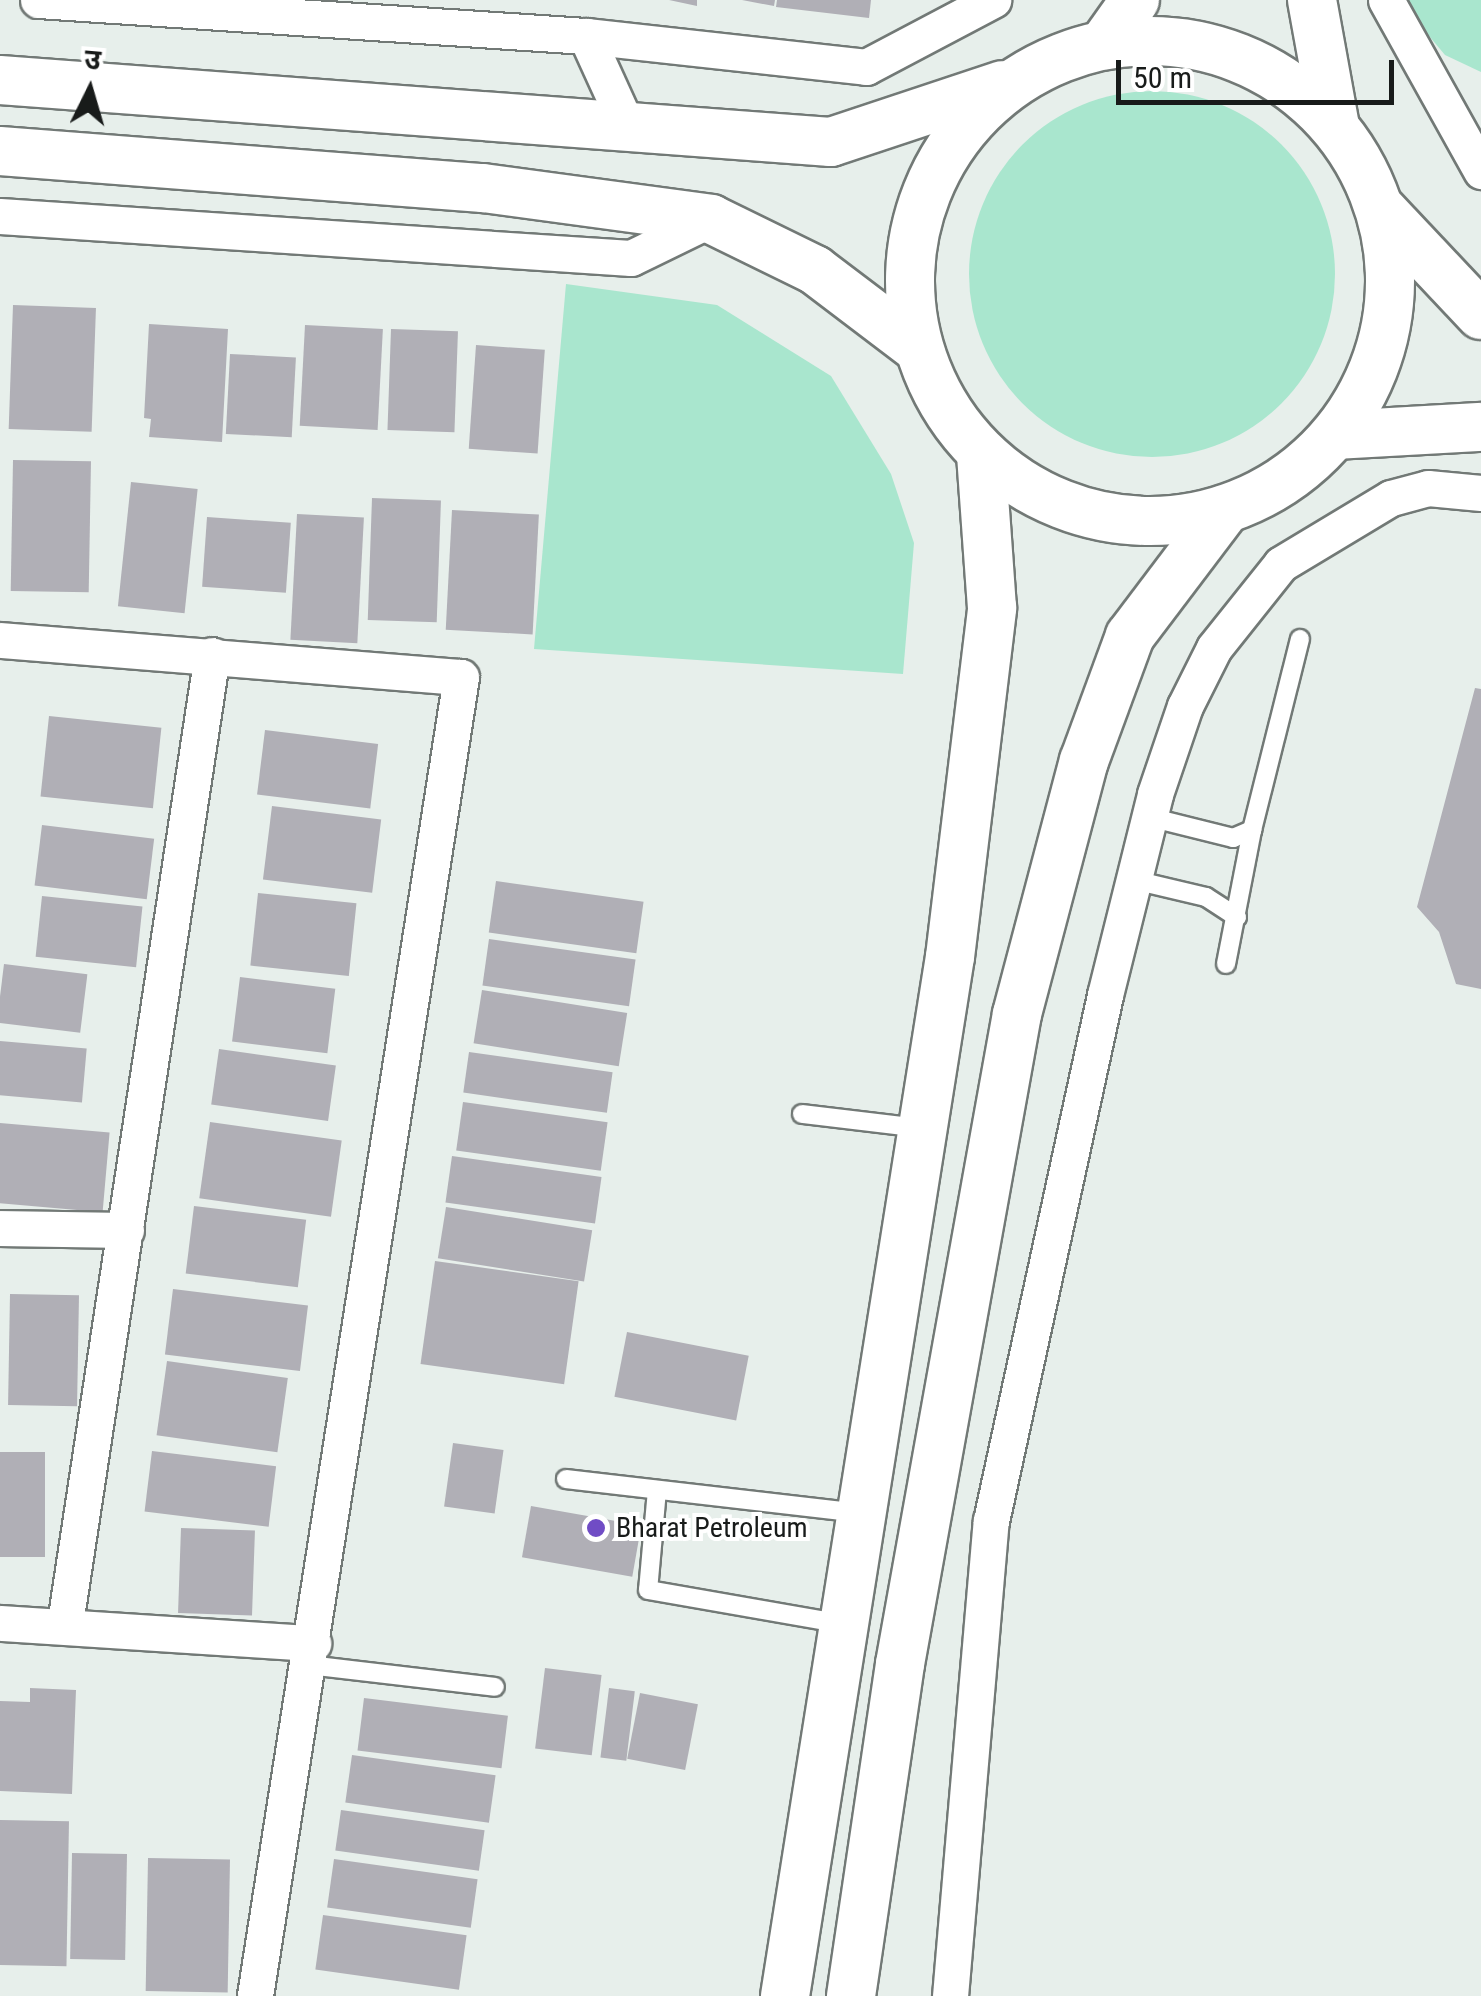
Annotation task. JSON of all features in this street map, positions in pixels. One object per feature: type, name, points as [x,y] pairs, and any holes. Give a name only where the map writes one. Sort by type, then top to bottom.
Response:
[{"type":"street","points":[[38,0],[586,36],[866,67],[994,0]]},
{"type":"street","points":[[1104,45],[1135,0]]},
{"type":"street","points":[[1312,0],[1335,126]]},
{"type":"street","points":[[1386,0],[1481,171]]},
{"type":"street","points":[[586,36],[628,126]]},
{"type":"street","points":[[0,80],[831,142],[1020,79],[1104,45],[1154,41],[1206,47],[1254,64],[1298,91],[1335,126],[1380,208],[1481,315]]},
{"type":"street","points":[[1020,79],[972,119],[931,183],[915,226],[909,288],[918,349],[944,405],[982,453],[1034,492],[1096,515],[1162,521],[1226,509],[1286,480],[1336,435],[1368,384],[1387,327],[1392,268],[1380,208]]},
{"type":"street","points":[[0,151],[484,188],[711,219],[815,270],[918,349]]},
{"type":"street","points":[[0,216],[631,258],[711,219]]},
{"type":"street","points":[[1336,435],[1481,427]]},
{"type":"street","points":[[784,1996],[922,1129],[992,608],[982,453]]},
{"type":"street","points":[[950,1996],[992,1521],[1049,1236],[1150,817],[1185,706],[1214,648],[1281,564],[1392,498],[1428,488],[1481,493]]},
{"type":"street","points":[[850,1996],[900,1664],[1017,1014],[1084,760],[1130,636],[1226,509]]},
{"type":"street","points":[[0,640],[462,677],[255,1996]]},
{"type":"street","points":[[66,1623],[212,655]]},
{"type":"street","points":[[0,1228],[126,1230]]},
{"type":"street","points":[[0,1623],[66,1623],[311,1654]]},
{"type":"lane","points":[[1226,964],[1252,830],[1300,640]]},
{"type":"lane","points":[[1150,817],[1219,836],[1252,830]]},
{"type":"lane","points":[[1134,880],[1206,897],[1236,917]]},
{"type":"lane","points":[[802,1114],[922,1129]]},
{"type":"lane","points":[[566,1479],[860,1514]]},
{"type":"lane","points":[[657,1490],[648,1590],[842,1624]]},
{"type":"lane","points":[[311,1654],[495,1687]]},
{"type":"green space","points":[[1399,0],[1481,0],[1481,72],[1445,55]]},
{"type":"green space","points":[[1134,91],[1170,91],[1205,98],[1238,112],[1282,144],[1305,172],[1328,221],[1335,274],[1328,327],[1305,376],[1282,404],[1254,427],[1205,450],[1170,457],[1134,457],[1099,450],[1066,436],[1036,416],[1010,390],[990,360],[976,327],[969,292],[969,256],[976,221],[990,188],[1010,158],[1036,132],[1066,112],[1099,98]]},
{"type":"green space","points":[[566,284],[717,305],[831,376],[891,474],[914,543],[903,674],[534,649]]},
{"type":"building","points":[[669,0],[697,0],[697,6]]},
{"type":"building","points":[[742,0],[775,0],[774,6]]},
{"type":"building","points":[[777,0],[871,0],[869,18],[776,7]]},
{"type":"building","points":[[13,305],[96,308],[92,432],[9,429]]},
{"type":"building","points":[[149,324],[228,329],[222,442],[149,437],[151,419],[144,418]]},
{"type":"building","points":[[305,325],[383,329],[378,430],[300,426]]},
{"type":"building","points":[[391,329],[458,331],[454,432],[387,430]]},
{"type":"building","points":[[476,345],[545,350],[538,454],[469,449]]},
{"type":"building","points":[[230,354],[296,357],[292,437],[226,434]]},
{"type":"building","points":[[13,460],[91,461],[89,592],[11,591]]},
{"type":"building","points":[[131,482],[198,489],[185,613],[118,606]]},
{"type":"building","points":[[372,498],[441,500],[437,622],[368,620]]},
{"type":"building","points":[[452,510],[539,515],[533,634],[446,630]]},
{"type":"building","points":[[297,514],[364,518],[357,643],[290,640]]},
{"type":"building","points":[[207,517],[291,523],[286,593],[202,587]]},
{"type":"building","points":[[1475,688],[1481,689],[1481,989],[1456,984],[1439,932],[1417,907]]},
{"type":"building","points":[[49,716],[161,728],[153,808],[41,797]]},
{"type":"building","points":[[265,730],[378,744],[370,808],[257,795]]},
{"type":"building","points":[[272,806],[381,819],[372,893],[263,879]]},
{"type":"building","points":[[42,825],[154,839],[147,899],[35,886]]},
{"type":"building","points":[[496,881],[644,902],[636,953],[489,932]]},
{"type":"building","points":[[258,893],[356,903],[349,976],[250,966]]},
{"type":"building","points":[[42,896],[142,907],[136,967],[36,957]]},
{"type":"building","points":[[489,939],[636,960],[629,1006],[482,986]]},
{"type":"building","points":[[4,964],[87,974],[80,1033],[0,1023]]},
{"type":"building","points":[[240,977],[335,989],[327,1053],[232,1042]]},
{"type":"building","points":[[482,990],[627,1013],[619,1066],[474,1043]]},
{"type":"building","points":[[0,1041],[87,1049],[82,1102],[0,1095]]},
{"type":"building","points":[[219,1049],[336,1065],[328,1121],[211,1104]]},
{"type":"building","points":[[469,1052],[613,1072],[607,1113],[463,1093]]},
{"type":"building","points":[[463,1102],[608,1122],[601,1171],[456,1151]]},
{"type":"building","points":[[210,1122],[342,1141],[331,1217],[199,1198]]},
{"type":"building","points":[[0,1123],[110,1133],[103,1212],[0,1203]]},
{"type":"building","points":[[452,1156],[602,1177],[595,1224],[445,1203]]},
{"type":"building","points":[[194,1206],[306,1220],[298,1287],[186,1273]]},
{"type":"building","points":[[446,1207],[592,1230],[584,1282],[438,1258]]},
{"type":"building","points":[[435,1261],[579,1281],[564,1384],[421,1364]]},
{"type":"building","points":[[173,1289],[308,1306],[300,1371],[165,1355]]},
{"type":"building","points":[[10,1294],[79,1295],[77,1406],[8,1405]]},
{"type":"building","points":[[627,1332],[749,1356],[736,1420],[614,1397]]},
{"type":"building","points":[[167,1361],[288,1378],[277,1452],[157,1435]]},
{"type":"building","points":[[453,1443],[504,1450],[495,1513],[444,1506]]},
{"type":"building","points":[[152,1451],[276,1466],[269,1527],[145,1512]]},
{"type":"building","points":[[0,1452],[45,1452],[45,1557],[0,1557]]},
{"type":"building","points":[[531,1506],[641,1525],[632,1577],[522,1557]]},
{"type":"building","points":[[181,1528],[255,1531],[252,1616],[178,1613]]},
{"type":"building","points":[[545,1668],[602,1675],[592,1755],[535,1748]]},
{"type":"building","points":[[30,1688],[76,1690],[72,1794],[0,1791],[0,1701],[30,1702]]},
{"type":"building","points":[[609,1688],[635,1691],[626,1761],[600,1757]]},
{"type":"building","points":[[640,1693],[698,1704],[685,1770],[627,1759]]},
{"type":"building","points":[[364,1698],[508,1716],[501,1768],[358,1751]]},
{"type":"building","points":[[352,1755],[496,1775],[489,1823],[345,1803]]},
{"type":"building","points":[[341,1810],[485,1830],[479,1871],[335,1851]]},
{"type":"building","points":[[0,1820],[69,1821],[66,1966],[0,1965]]},
{"type":"building","points":[[72,1853],[127,1854],[125,1960],[70,1959]]},
{"type":"building","points":[[148,1858],[230,1859],[228,1992],[146,1991]]},
{"type":"building","points":[[334,1859],[478,1879],[471,1928],[327,1908]]},
{"type":"building","points":[[323,1915],[467,1935],[459,1990],[315,1969]]},
{"type":"place","name":"Bharat Petroleum","points":[[596,1528]]}]
